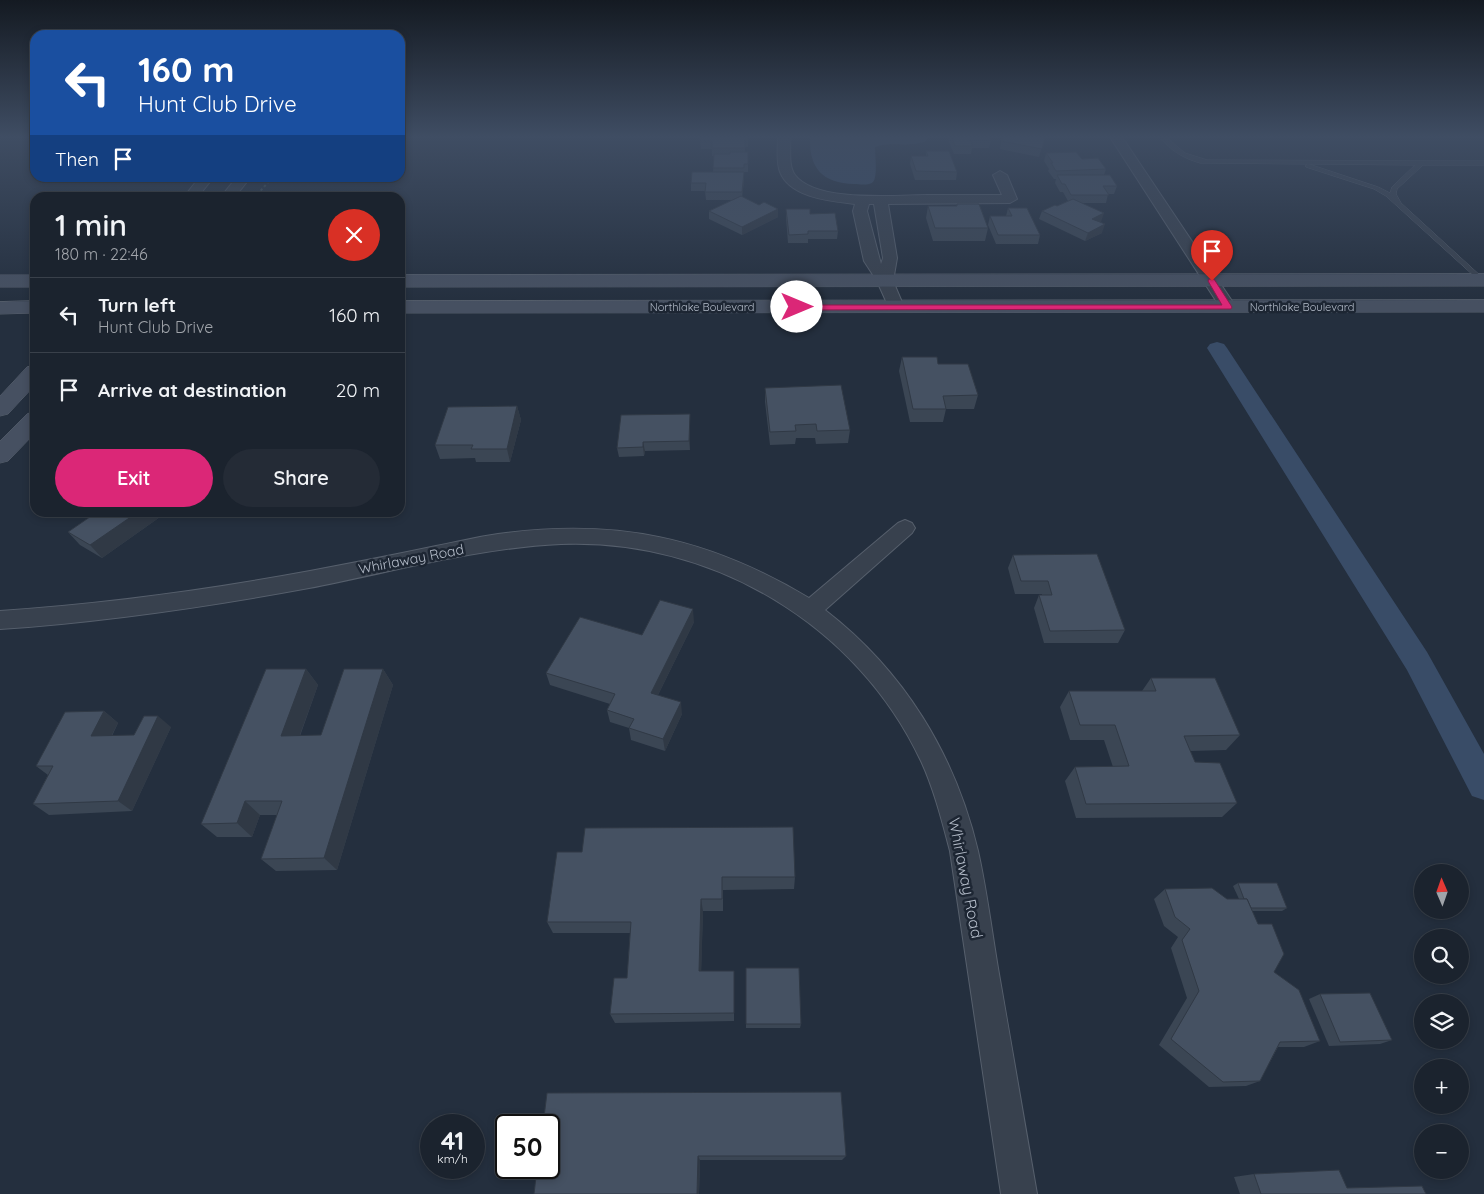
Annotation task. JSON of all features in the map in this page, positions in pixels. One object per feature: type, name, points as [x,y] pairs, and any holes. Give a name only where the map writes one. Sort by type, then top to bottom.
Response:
[{"type":"main road","points":[[0,281],[30,281]]},
{"type":"main road","name":"Northlake Boulevard","points":[[405,281],[1483,281]]},
{"type":"main road","name":"Northlake Boulevard","points":[[405,307],[1484,306]]},
{"type":"main road","points":[[0,308],[30,308]]},
{"type":"main road","points":[[0,409],[30,377]]},
{"type":"main road","points":[[0,455],[30,424]]},
{"type":"street","points":[[817,193],[863,200],[1010,199],[1007,193]]},
{"type":"street","points":[[1153,193],[1228,307]]},
{"type":"street","points":[[863,200],[860,211],[872,261],[885,281],[896,307]]},
{"type":"street","points":[[880,200],[890,258],[885,281]]},
{"type":"street","points":[[811,609],[904,528]]},
{"type":"street","name":"Whirlaway Road","points":[[0,620],[131,610],[220,596],[496,542],[541,537],[584,536],[628,539],[670,546],[710,558],[750,574],[811,609],[842,635],[875,668],[904,705],[928,748],[949,797],[964,851],[1019,1194]]},
{"type":"lane","points":[[1384,193],[1398,203],[1483,281]]},
{"type":"lane","points":[[1393,193],[1398,203]]},
{"type":"building","points":[[1070,193],[1107,193],[1109,195],[1071,195]]},
{"type":"building","points":[[741,196],[759,205],[764,202],[778,209],[742,227],[709,211]]},
{"type":"building","points":[[1073,199],[1104,213],[1092,219],[1105,224],[1088,233],[1042,211]]},
{"type":"building","points":[[957,204],[979,204],[988,228],[935,228],[928,206],[957,206]]},
{"type":"building","points":[[1008,208],[1027,208],[1040,235],[998,235],[990,216],[1012,216]]},
{"type":"building","points":[[786,209],[810,209],[810,214],[835,213],[838,231],[808,231],[808,234],[789,235]]},
{"type":"building","points":[[902,357],[937,357],[938,364],[968,364],[978,395],[943,396],[946,409],[913,409]]},
{"type":"building","points":[[841,385],[850,430],[817,431],[816,424],[795,425],[796,431],[770,432],[765,388]]},
{"type":"building","points":[[517,406],[507,449],[471,449],[473,445],[435,445],[448,407]]},
{"type":"building","points":[[690,414],[689,441],[643,442],[643,447],[617,448],[621,415]]},
{"type":"building","points":[[90,517],[131,517],[90,545],[68,532]]},
{"type":"building","points":[[1097,554],[1125,630],[1050,631],[1039,595],[1052,595],[1048,581],[1021,581],[1013,555]]},
{"type":"building","points":[[660,600],[693,609],[651,693],[681,702],[663,739],[629,728],[634,719],[607,710],[615,694],[546,673],[580,617],[642,635]]},
{"type":"building","points":[[266,669],[306,669],[281,736],[321,735],[344,669],[383,669],[324,858],[261,859],[282,801],[245,801],[237,823],[201,824]]},
{"type":"building","points":[[1151,678],[1215,678],[1240,735],[1184,736],[1195,762],[1220,763],[1237,803],[1086,804],[1075,767],[1129,766],[1115,725],[1080,725],[1069,691],[1156,691]]},
{"type":"building","points":[[104,711],[91,736],[134,735],[144,716],[158,716],[118,801],[33,804],[53,766],[36,766],[65,712]]},
{"type":"building","points":[[793,827],[795,877],[722,877],[722,899],[701,899],[699,971],[734,971],[734,1013],[610,1014],[614,978],[627,978],[631,922],[547,922],[557,852],[582,852],[585,828]]},
{"type":"building","points":[[1238,883],[1277,883],[1287,908],[1251,908],[1247,899],[1244,899]]},
{"type":"building","points":[[1212,888],[1227,899],[1247,899],[1258,924],[1272,924],[1284,954],[1274,972],[1299,990],[1320,1041],[1280,1042],[1260,1081],[1223,1082],[1171,1039],[1199,991],[1182,940],[1190,929],[1175,917],[1165,889]]},
{"type":"building","points":[[746,968],[799,968],[801,1024],[746,1024]]},
{"type":"building","points":[[1370,993],[1392,1040],[1340,1042],[1320,994]]},
{"type":"building","points":[[841,1092],[846,1156],[698,1156],[697,1194],[534,1194],[536,1179],[560,1179],[560,1114],[544,1114],[547,1093]]},
{"type":"building","points":[[1339,1170],[1347,1188],[1422,1186],[1426,1194],[1261,1194],[1254,1174]]},
{"type":"waterway","points":[[1217,348],[1417,661],[1484,785]]},
{"type":"route","points":[[797,307],[1228,307],[1212,281]]}]
